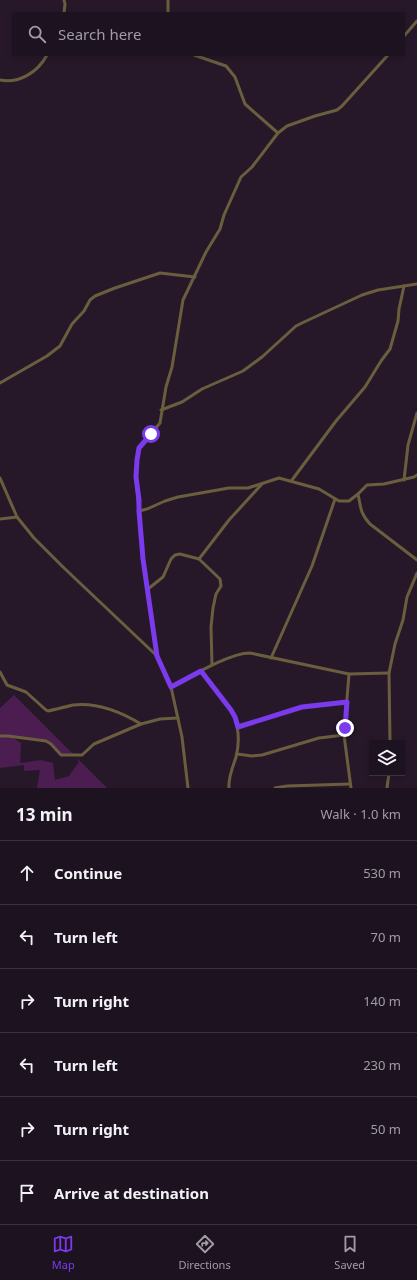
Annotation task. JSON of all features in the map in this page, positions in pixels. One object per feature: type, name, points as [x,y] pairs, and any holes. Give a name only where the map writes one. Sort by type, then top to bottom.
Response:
[{"type":"street","points":[[64,0],[64,12]]},
{"type":"street","points":[[168,0],[168,12]]},
{"type":"street","points":[[405,35],[417,21]]},
{"type":"street","points":[[0,80],[14,81],[23,78],[38,68],[46,56]]},
{"type":"street","points":[[197,56],[226,66],[235,78],[245,104],[278,133]]},
{"type":"street","points":[[188,788],[182,737],[171,687],[157,656],[143,559],[136,477],[139,448],[160,423],[161,410],[172,367],[183,300],[206,252],[220,229],[224,215],[241,177],[252,167],[278,133],[294,123],[337,110],[387,56]]},
{"type":"street","points":[[0,383],[47,356],[60,346],[72,324],[84,311],[90,300],[95,296],[160,272],[195,277]]},
{"type":"street","points":[[161,410],[182,402],[202,389],[243,371],[262,357],[296,326],[302,323],[362,294],[417,284]]},
{"type":"street","points":[[292,480],[336,421],[365,387],[390,349],[398,321],[404,286]]},
{"type":"street","points":[[404,480],[408,445],[417,413]]},
{"type":"street","points":[[139,511],[178,497],[229,488],[248,488],[280,478],[292,480],[319,489],[339,501],[349,500],[367,485],[384,484],[404,480],[417,475]]},
{"type":"street","points":[[0,478],[17,517],[34,538],[157,656]]},
{"type":"street","points":[[199,558],[225,525],[263,483]]},
{"type":"street","points":[[358,494],[364,518],[417,560]]},
{"type":"street","points":[[271,658],[312,566],[335,499]]},
{"type":"street","points":[[0,519],[17,517]]},
{"type":"street","points":[[148,589],[163,577],[172,559],[176,555],[184,554],[199,558],[220,579],[221,586],[216,594],[211,627],[212,665]]},
{"type":"street","points":[[390,740],[389,673],[395,644],[402,626],[407,597],[417,573]]},
{"type":"street","points":[[171,687],[212,665],[242,653],[250,653],[349,674],[389,673]]},
{"type":"street","points":[[201,671],[231,710],[238,727],[237,754],[229,780],[229,788]]},
{"type":"street","points":[[0,672],[7,685],[26,692],[48,711],[74,705],[93,705],[118,713],[142,724]]},
{"type":"street","points":[[274,788],[288,786],[351,786],[344,735],[349,674]]},
{"type":"street","points":[[238,727],[302,707],[347,702]]},
{"type":"street","points":[[0,736],[46,741],[51,744],[61,755],[82,755],[94,744],[142,724],[160,719],[178,718]]},
{"type":"street","points":[[237,754],[252,756],[262,755],[319,738],[344,735]]},
{"type":"street","points":[[388,788],[389,776]]},
{"type":"shaded area","points":[[14,695],[74,755],[61,755],[46,741],[12,737],[21,743],[20,763],[41,760],[53,763],[55,780],[69,776],[79,762],[76,757],[107,788],[37,788],[40,770],[24,771],[24,765],[0,768],[0,708]]},
{"type":"route","points":[[151,434],[145,439],[139,448],[136,477],[143,559],[146,571],[157,656],[166,673],[171,687],[201,671],[231,710],[238,727],[302,707],[347,702],[345,728]]}]
